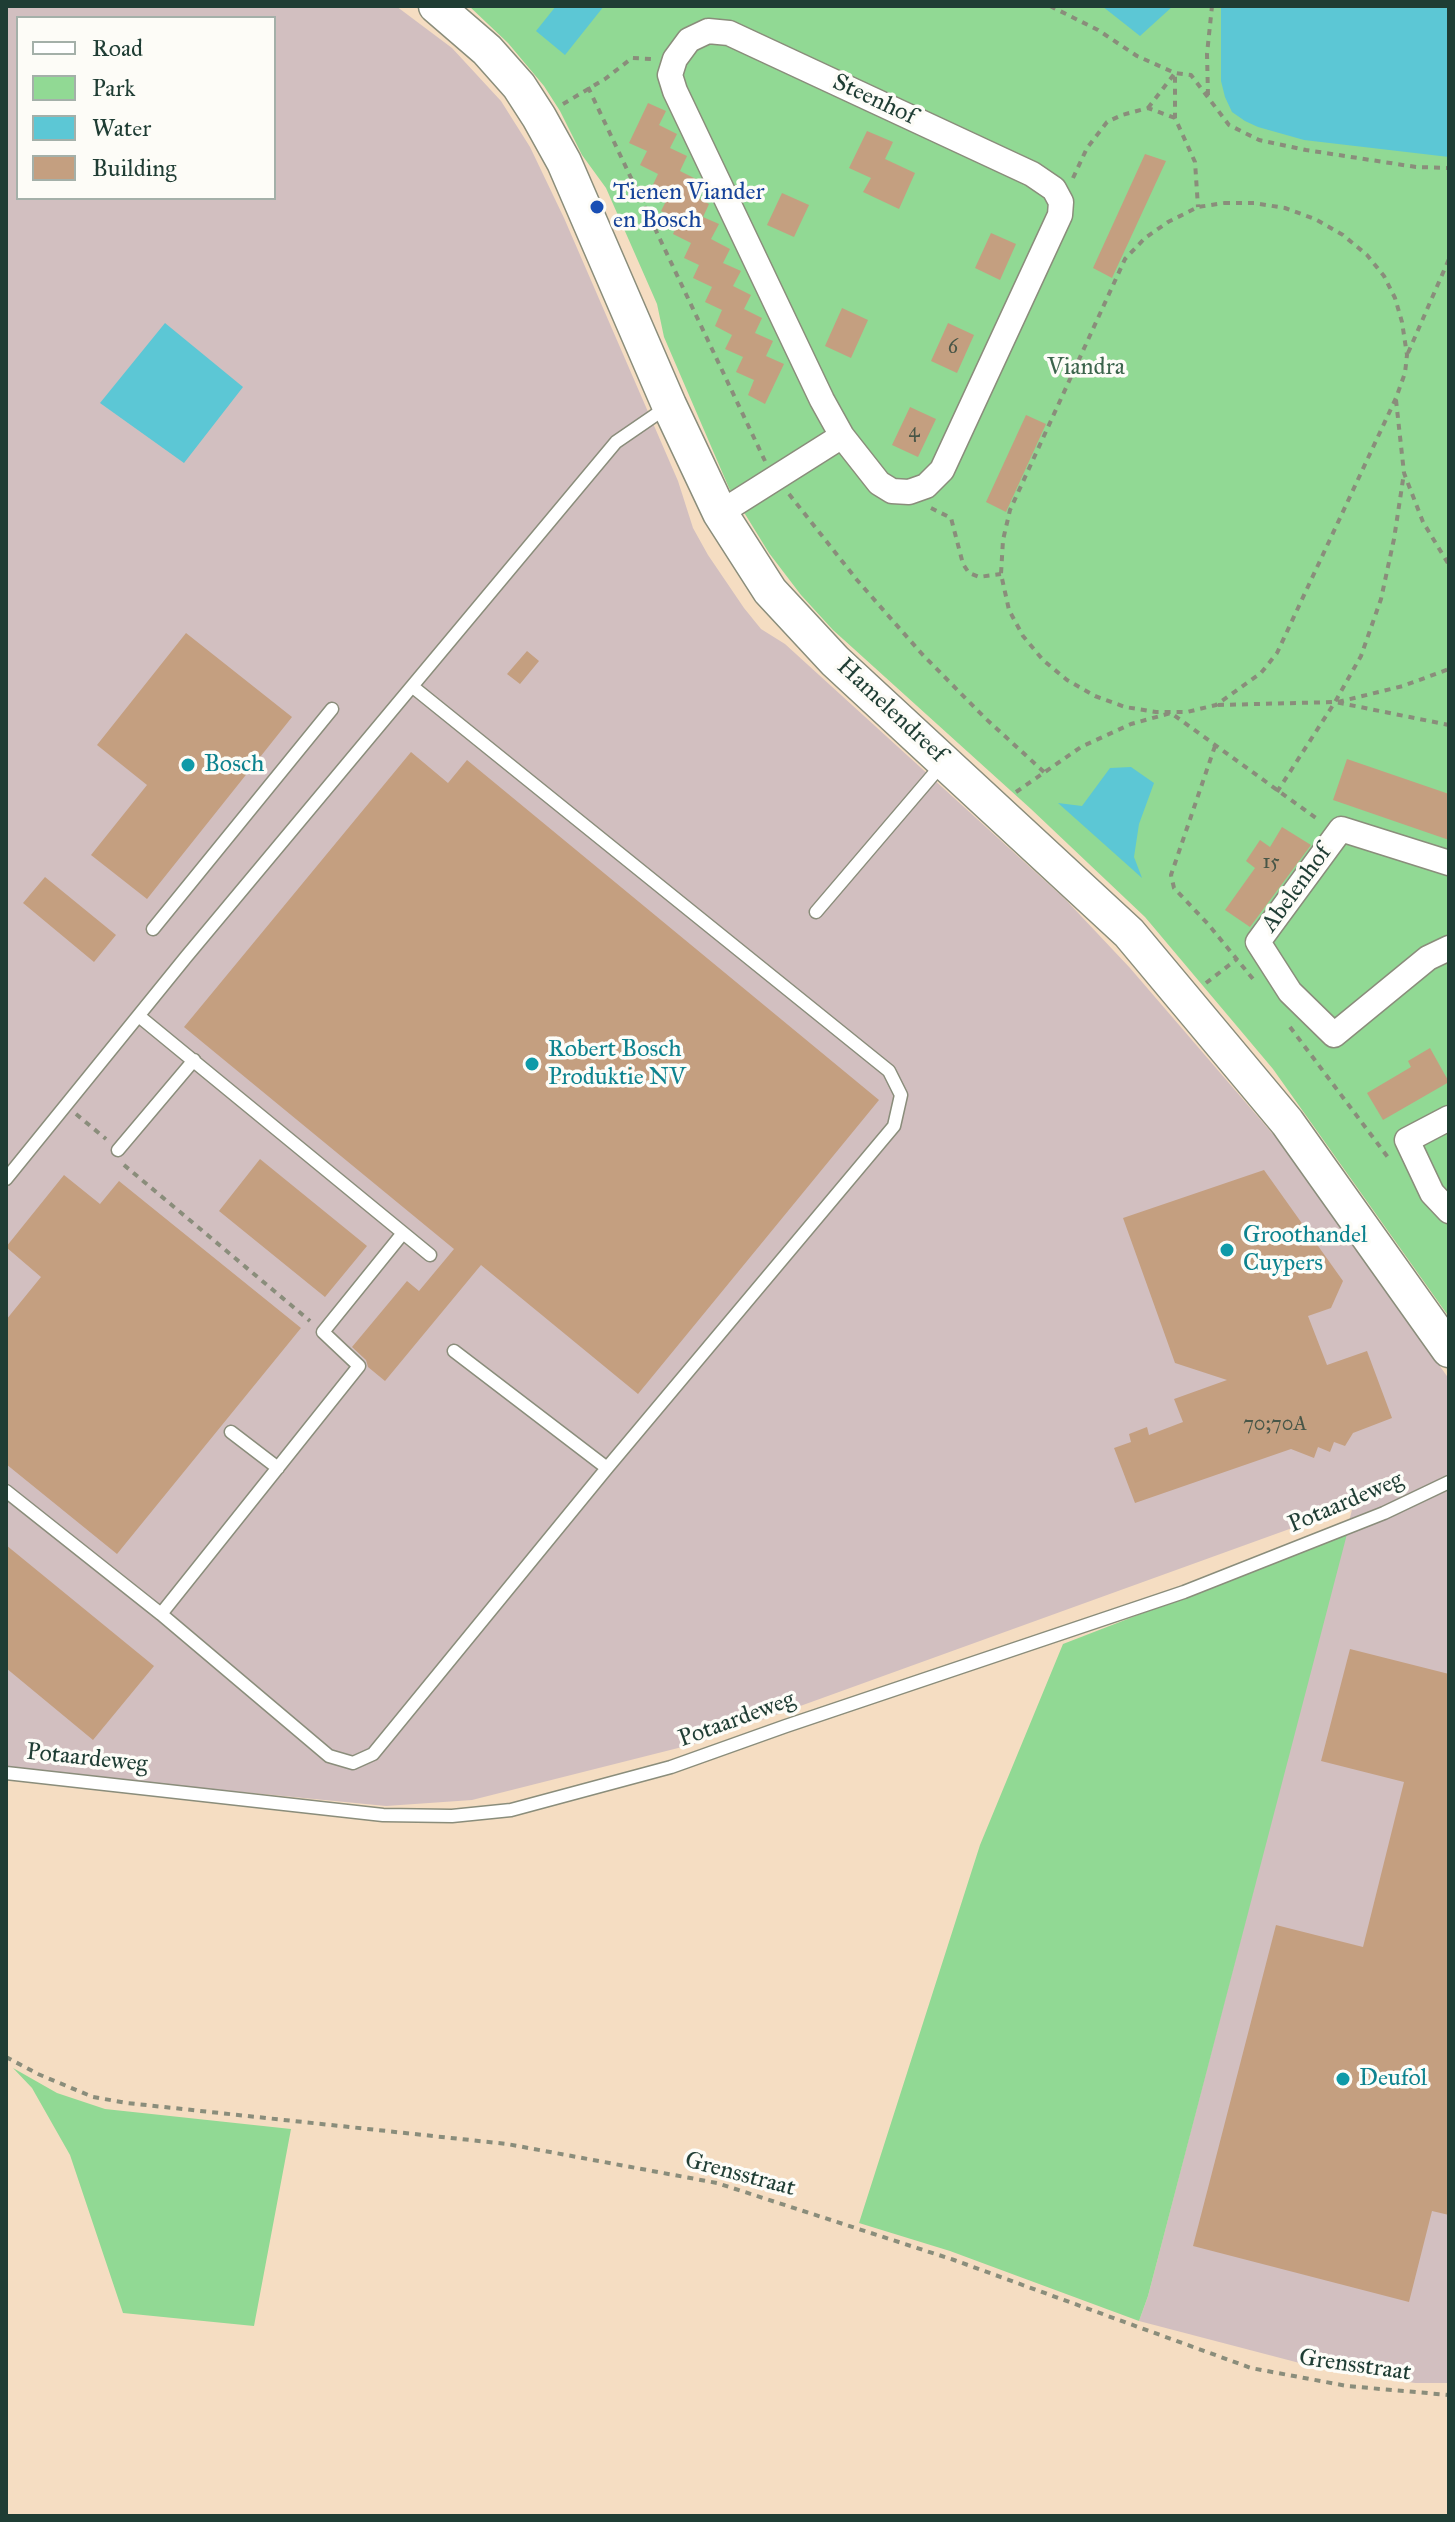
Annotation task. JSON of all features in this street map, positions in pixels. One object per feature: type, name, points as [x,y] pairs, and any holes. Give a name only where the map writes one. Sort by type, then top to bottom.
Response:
[{"type":"street","name":"Hamelendreef","points":[[436,6],[487,50],[519,86],[539,117],[564,162],[669,405],[720,513],[770,591],[806,631],[1129,933],[1287,1122],[1449,1350]]},
{"type":"street","name":"Steenhof","points":[[675,59],[689,40],[708,31],[729,33],[1032,174],[1054,189],[1061,202]]},
{"type":"street","points":[[675,59],[670,75],[675,91],[822,400],[842,436],[879,483],[892,491],[909,492],[926,486],[942,470],[1060,215],[1061,202]]},
{"type":"street","points":[[720,513],[842,436]]},
{"type":"street","name":"Abelenhof","points":[[1449,863],[1341,829],[1258,942],[1290,992],[1334,1035],[1428,958],[1449,948]]},
{"type":"street","points":[[1449,1118],[1407,1140],[1432,1193],[1449,1211]]},
{"type":"lane","points":[[6,1179],[196,945],[616,442],[669,405]]},
{"type":"lane","points":[[6,1491],[161,1614],[329,1756],[353,1763],[373,1754],[607,1468],[894,1126],[901,1095],[889,1071],[413,687]]},
{"type":"lane","points":[[153,929],[332,709]]},
{"type":"lane","points":[[816,912],[945,761]]},
{"type":"lane","points":[[140,1017],[430,1255]]},
{"type":"lane","points":[[118,1150],[194,1060]]},
{"type":"lane","points":[[161,1614],[359,1366],[323,1332],[403,1233]]},
{"type":"lane","points":[[454,1351],[607,1468]]},
{"type":"lane","points":[[231,1432],[278,1468]]},
{"type":"lane","name":"Potaardeweg","points":[[6,1773],[383,1815],[452,1816],[511,1810],[671,1767],[1184,1592],[1384,1513],[1449,1482]]},
{"type":"path","points":[[1050,6],[1098,30],[1137,56],[1175,73],[1191,75],[1229,125],[1259,140],[1416,167],[1449,168]]},
{"type":"path","points":[[1208,97],[1207,54],[1212,6]]},
{"type":"path","points":[[560,105],[605,79],[632,58],[675,59]]},
{"type":"path","points":[[1061,202],[1087,148],[1107,122],[1148,108],[1175,73]]},
{"type":"path","points":[[1175,73],[1175,118],[1195,162],[1198,207]]},
{"type":"path","points":[[1148,108],[1175,118]]},
{"type":"path","points":[[1216,705],[1261,673],[1277,653],[1396,398],[1405,373],[1407,355],[1402,322],[1390,287],[1367,255],[1343,235],[1315,219],[1285,208],[1254,203],[1198,207],[1145,238],[1125,259],[1010,510],[1003,540],[1001,574],[1009,610],[1023,636],[1043,660],[1067,680],[1095,696],[1125,707],[1171,713],[1277,792],[1321,822],[1341,829]]},
{"type":"path","points":[[1407,355],[1449,259]]},
{"type":"path","points":[[1439,281],[1449,280]]},
{"type":"path","points":[[1277,792],[1361,656],[1381,599],[1404,473],[1396,398]]},
{"type":"path","points":[[1404,473],[1423,522],[1449,565]]},
{"type":"path","points":[[926,486],[931,508],[951,518],[963,564],[969,573],[979,577],[1001,574]]},
{"type":"path","points":[[1010,797],[1081,747],[1131,724],[1216,705],[1335,702],[1403,686],[1449,669]]},
{"type":"path","points":[[1335,702],[1449,725]]},
{"type":"path","points":[[1210,980],[1231,963]]},
{"type":"path","points":[[65,1105],[118,1150],[124,1166],[323,1332]]},
{"type":"path","name":"Grensstraat","points":[[6,2057],[93,2097],[507,2144],[717,2183],[954,2260],[1251,2368],[1347,2386],[1449,2395]]},
{"type":"shaded area","points":[[6,6],[396,6],[452,48],[501,101],[530,147],[678,481],[693,528],[744,608],[761,629],[785,644],[1065,899],[1130,968],[1290,1154],[1449,1379],[1449,2383],[1415,2383],[1311,2366],[1139,2321],[1353,1506],[698,1743],[472,1800],[386,1806],[6,1769]]},
{"type":"green space","name":"Viandra","points":[[469,6],[1449,6],[1449,1317],[1273,1069],[1145,917],[833,630],[769,553],[729,488],[664,337],[657,304],[606,188],[582,155],[544,86],[508,43]]},
{"type":"green space","points":[[1347,1534],[1139,2321],[950,2251],[859,2223],[980,1845],[1063,1644]]},
{"type":"green space","points":[[13,2068],[57,2093],[105,2109],[291,2129],[254,2326],[123,2313],[70,2155],[32,2088]]},
{"type":"water","points":[[556,6],[604,6],[565,55],[536,31]]},
{"type":"water","points":[[1102,6],[1173,6],[1140,36]]},
{"type":"water","points":[[1221,6],[1449,6],[1449,157],[1304,140],[1245,121],[1232,112],[1221,81]]},
{"type":"water","points":[[165,323],[243,387],[184,463],[100,403]]},
{"type":"water","points":[[1131,767],[1154,783],[1139,824],[1134,857],[1142,878],[1058,803],[1082,806],[1110,768]]},
{"type":"building","points":[[648,103],[666,111],[659,125],[677,134],[670,148],[687,156],[680,171],[698,180],[692,195],[709,204],[703,217],[719,224],[711,239],[730,249],[723,263],[741,271],[733,286],[751,295],[744,309],[762,318],[755,333],[773,341],[766,356],[784,364],[765,404],[748,395],[754,380],[736,372],[743,357],[725,349],[732,335],[715,326],[722,310],[705,302],[712,287],[693,278],[699,265],[684,258],[691,243],[673,234],[679,220],[661,211],[668,197],[651,189],[658,174],[640,165],[647,151],[629,143]]},
{"type":"building","points":[[867,131],[893,142],[885,159],[915,173],[899,209],[863,192],[871,178],[849,168]]},
{"type":"building","points":[[1145,154],[1166,161],[1112,278],[1093,268]]},
{"type":"building","points":[[782,193],[809,205],[794,237],[767,225]]},
{"type":"building","points":[[991,233],[1016,244],[1000,280],[975,268]]},
{"type":"building","points":[[842,308],[868,320],[851,358],[825,346]]},
{"type":"building","points":[[948,323],[974,335],[957,373],[931,361]]},
{"type":"building","points":[[910,407],[936,419],[918,457],[892,445]]},
{"type":"building","points":[[1026,415],[1046,424],[1006,512],[986,502]]},
{"type":"building","name":"Bosch","points":[[186,633],[292,717],[147,899],[91,855],[147,785],[97,745]]},
{"type":"building","points":[[527,651],[539,661],[520,684],[507,674]]},
{"type":"building","name":"Robert Bosch Produktie NV","points":[[411,752],[448,783],[467,760],[879,1100],[638,1394],[481,1265],[385,1381],[368,1367],[366,1360],[352,1347],[407,1281],[419,1291],[454,1249],[184,1027]]},
{"type":"building","points":[[1347,759],[1449,794],[1449,840],[1333,800]]},
{"type":"building","points":[[1282,827],[1311,845],[1250,927],[1225,910],[1255,868],[1246,861],[1260,840],[1270,847]]},
{"type":"building","points":[[45,877],[116,935],[94,962],[23,903]]},
{"type":"building","points":[[1430,1048],[1449,1082],[1383,1120],[1367,1093],[1411,1067],[1408,1061]]},
{"type":"building","points":[[260,1159],[367,1246],[325,1297],[219,1211]]},
{"type":"building","points":[[1264,1170],[1343,1281],[1331,1308],[1308,1316],[1327,1365],[1367,1351],[1392,1418],[1353,1433],[1345,1446],[1334,1442],[1330,1452],[1318,1447],[1314,1458],[1291,1449],[1135,1503],[1114,1448],[1131,1442],[1129,1434],[1147,1427],[1149,1435],[1183,1422],[1174,1399],[1227,1380],[1175,1363],[1123,1218]]},
{"type":"building","points":[[64,1175],[100,1204],[119,1181],[301,1328],[117,1554],[6,1464],[6,1320],[41,1277],[6,1247]]},
{"type":"building","points":[[6,1545],[154,1666],[93,1740],[6,1668]]},
{"type":"building","name":"Deufol","points":[[1350,1649],[1449,1674],[1449,2215],[1432,2211],[1409,2302],[1193,2246],[1276,1925],[1363,1947],[1404,1782],[1321,1761]]},
{"type":"place","name":"Tienen Viander en Bosch","points":[[597,207]]},
{"type":"place","name":"Bosch","points":[[188,765]]},
{"type":"place","name":"Robert Bosch Produktie NV","points":[[532,1064]]},
{"type":"place","name":"Groothandel Cuypers","points":[[1227,1250]]},
{"type":"place","name":"Deufol","points":[[1343,2079]]}]
